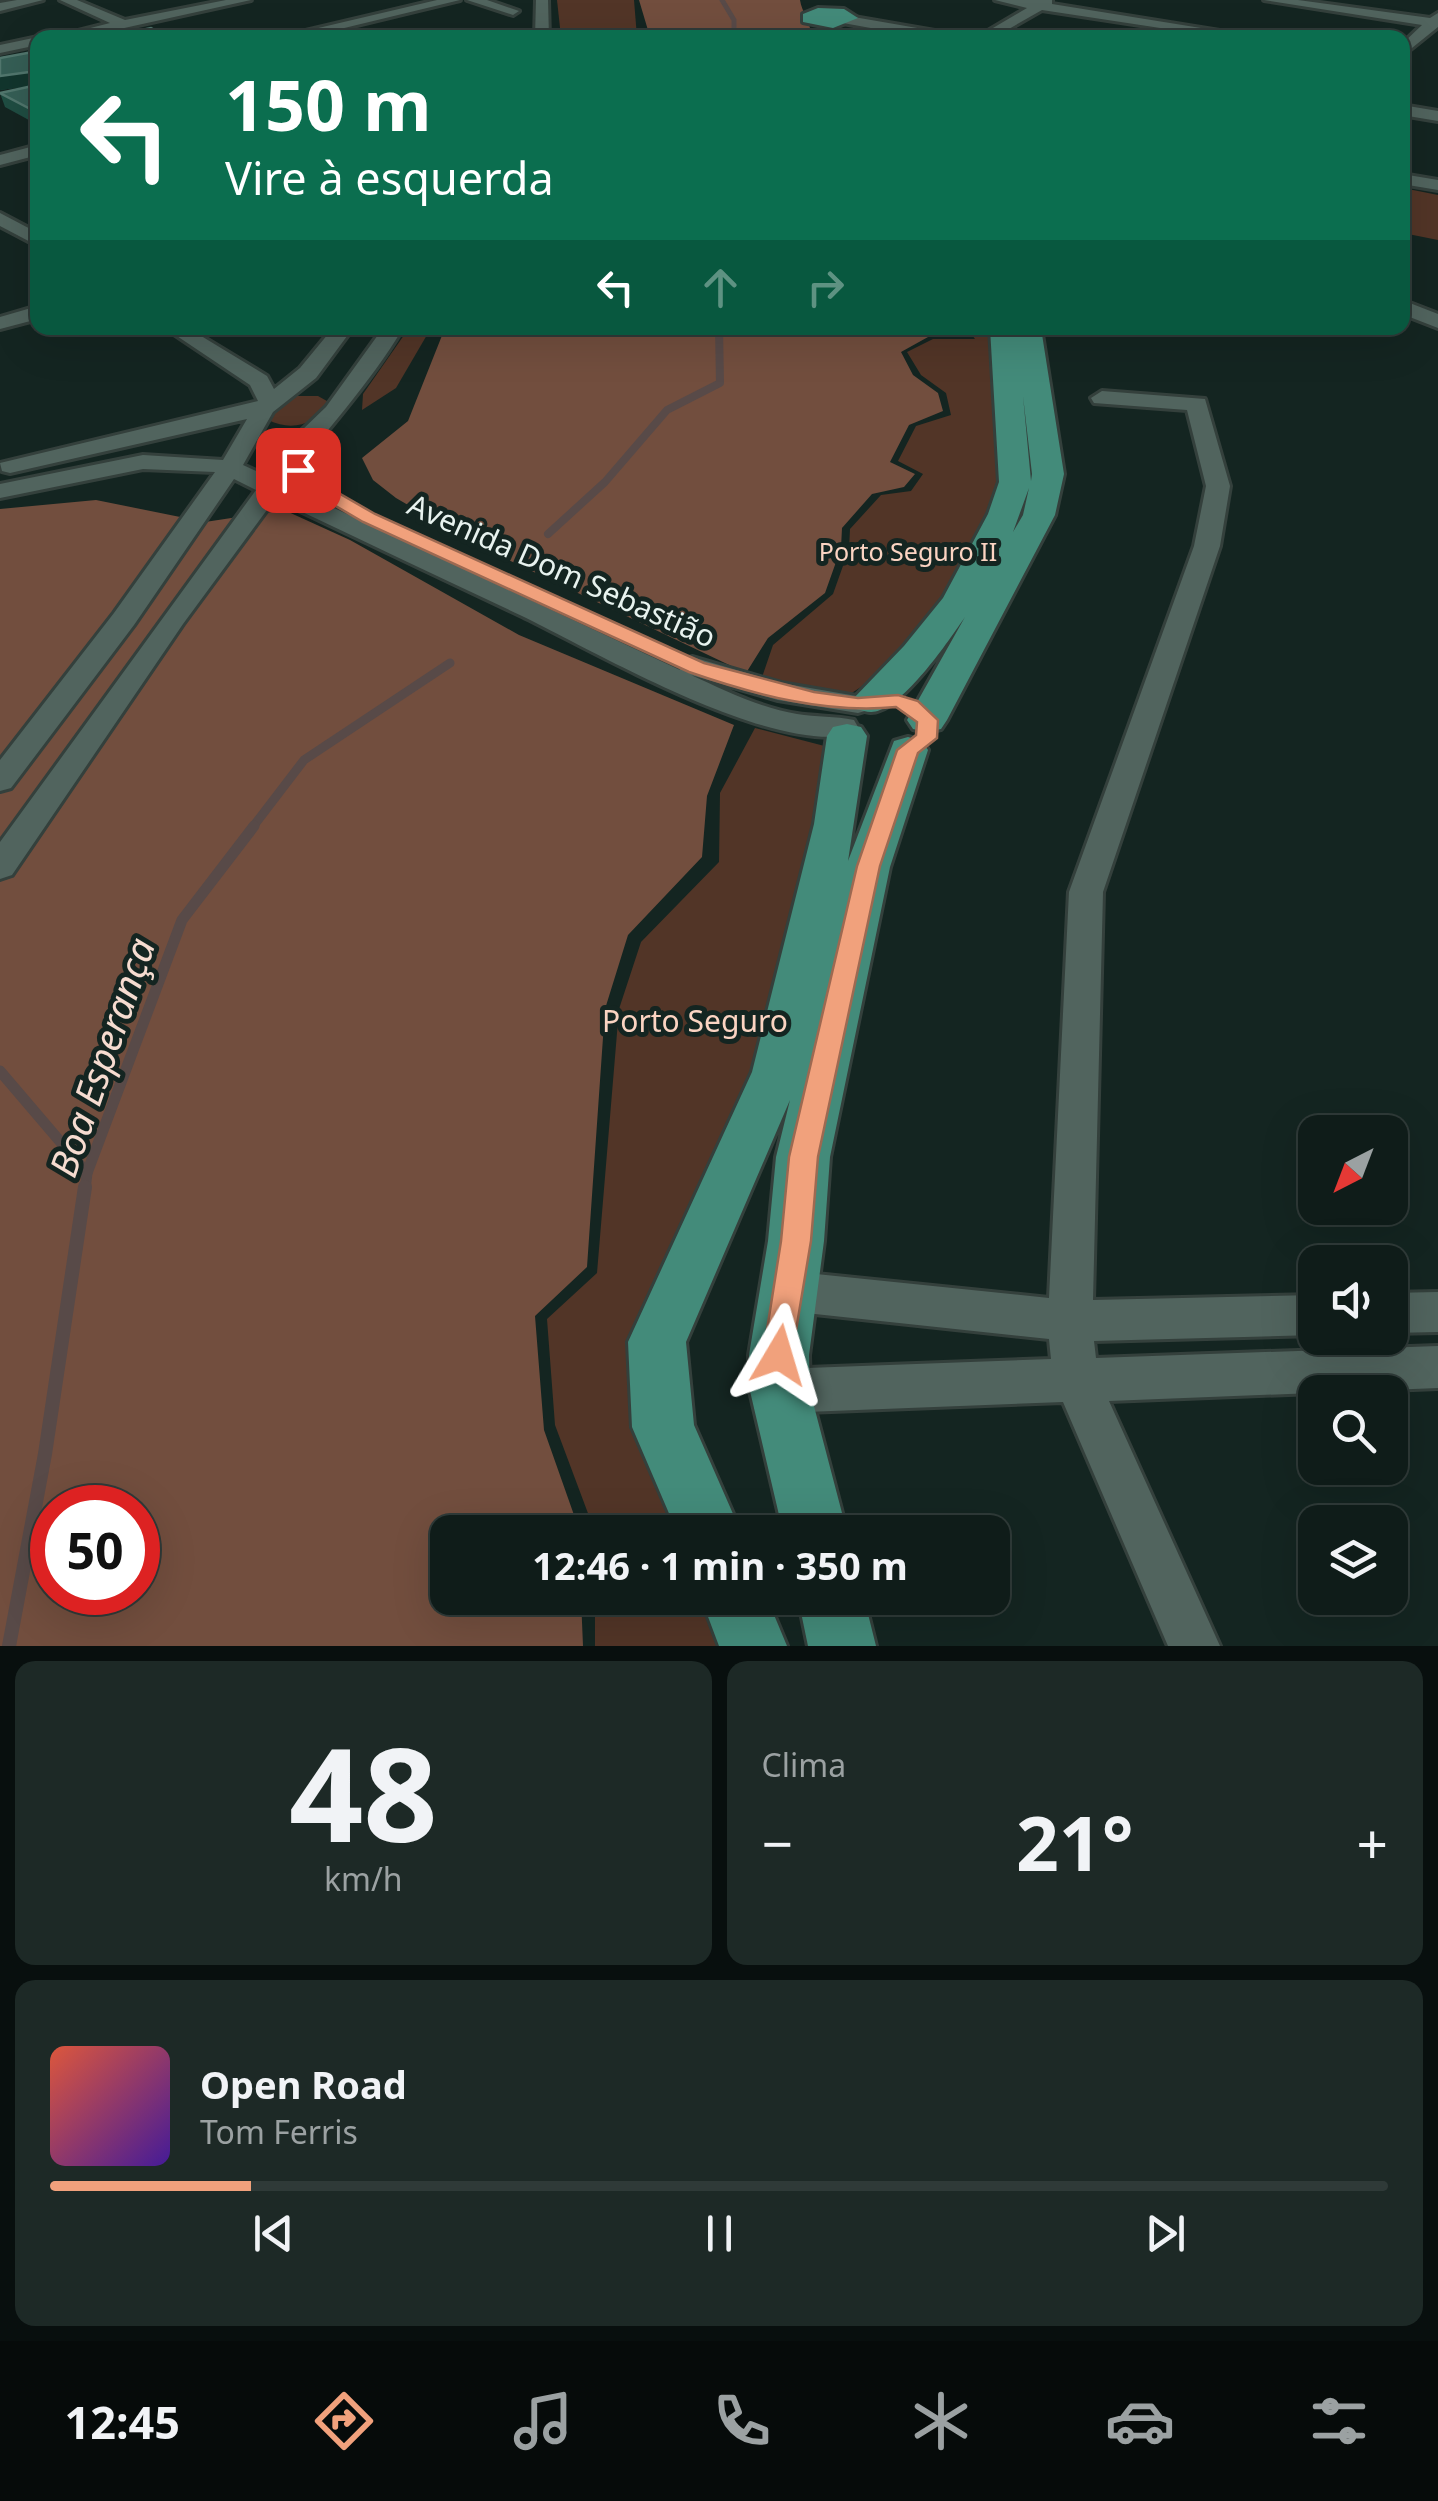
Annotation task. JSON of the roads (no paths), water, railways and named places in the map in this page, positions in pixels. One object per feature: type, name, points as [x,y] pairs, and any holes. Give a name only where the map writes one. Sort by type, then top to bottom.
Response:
[{"type":"main road","points":[[702,1515],[664,1427],[658,1342],[777,1072],[835,824],[854,717],[936,637],[990,548],[1008,504],[1015,482],[1004,335]]},
{"type":"main road","points":[[811,1515],[780,1391],[779,1355],[804,1157],[868,866],[918,735],[1039,515],[1048,474],[1029,335]]},
{"type":"main road","points":[[854,717],[911,706],[918,735]]},
{"type":"main road","points":[[854,717],[867,749],[880,752],[918,735]]},
{"type":"main road","points":[[740,1615],[752,1646]]},
{"type":"main road","points":[[834,1615],[842,1646]]},
{"type":"street","points":[[0,7],[37,0]]},
{"type":"street","points":[[66,0],[137,30]]},
{"type":"street","points":[[95,30],[245,0]]},
{"type":"street","points":[[318,30],[454,0]]},
{"type":"street","points":[[473,0],[516,5],[517,30]]},
{"type":"street","points":[[542,0],[542,30]]},
{"type":"street","points":[[1002,0],[1046,3],[1209,30]]},
{"type":"street","points":[[1270,0],[1413,14],[1436,21]]},
{"type":"street","points":[[997,30],[1046,3]]},
{"type":"street","points":[[1396,30],[1413,14]]},
{"type":"street","points":[[826,16],[906,30]]},
{"type":"street","points":[[1410,45],[1436,21]]},
{"type":"street","points":[[0,49],[30,43]]},
{"type":"street","points":[[1410,111],[1438,116]]},
{"type":"street","points":[[0,160],[30,152]]},
{"type":"street","points":[[1410,171],[1438,176]]},
{"type":"street","points":[[1410,180],[1438,185]]},
{"type":"street","points":[[6,226],[30,237]]},
{"type":"street","points":[[1410,310],[1438,322]]},
{"type":"street","points":[[0,323],[30,314]]},
{"type":"street","points":[[187,335],[297,404]]},
{"type":"street","points":[[0,867],[172,618],[308,437],[297,404],[308,373],[338,335]]},
{"type":"street","points":[[0,781],[124,619],[233,463],[297,404],[384,335]]},
{"type":"street","points":[[1102,398],[1198,404],[1218,486],[1207,546],[1086,892],[1070,1320],[1075,1378],[1194,1646]]},
{"type":"street","points":[[0,468],[297,404]]},
{"type":"street","name":"Avenida Dom Sebastião","points":[[0,491],[140,459],[233,463],[272,487],[725,702],[793,723],[854,717]]},
{"type":"street","name":"Avenida Dom Sebastião","points":[[292,460],[316,488],[369,518],[696,668],[854,717]]},
{"type":"street","points":[[787,1290],[1070,1320],[1298,1315]]},
{"type":"street","points":[[1408,1313],[1438,1312]]},
{"type":"street","points":[[780,1391],[1438,1367]]},
{"type":"waterway","name":"Boa Esperança","points":[[722,0],[734,20],[734,30]]},
{"type":"waterway","name":"Boa Esperança","points":[[548,534],[605,482],[667,410],[720,383],[719,335]]},
{"type":"waterway","name":"Boa Esperança","points":[[252,828],[304,760],[450,663]]},
{"type":"waterway","name":"Boa Esperança","points":[[87,1173],[182,920],[254,826]]},
{"type":"waterway","points":[[0,1071],[87,1173]]},
{"type":"waterway","name":"Boa Esperança","points":[[85,1190],[87,1173]]},
{"type":"waterway","name":"Boa Esperança","points":[[9,1646],[45,1454],[85,1187]]},
{"type":"park label","name":"Porto Seguro II","points":[[908,551]]},
{"type":"park label","name":"Porto Seguro","points":[[695,1020]]}]
